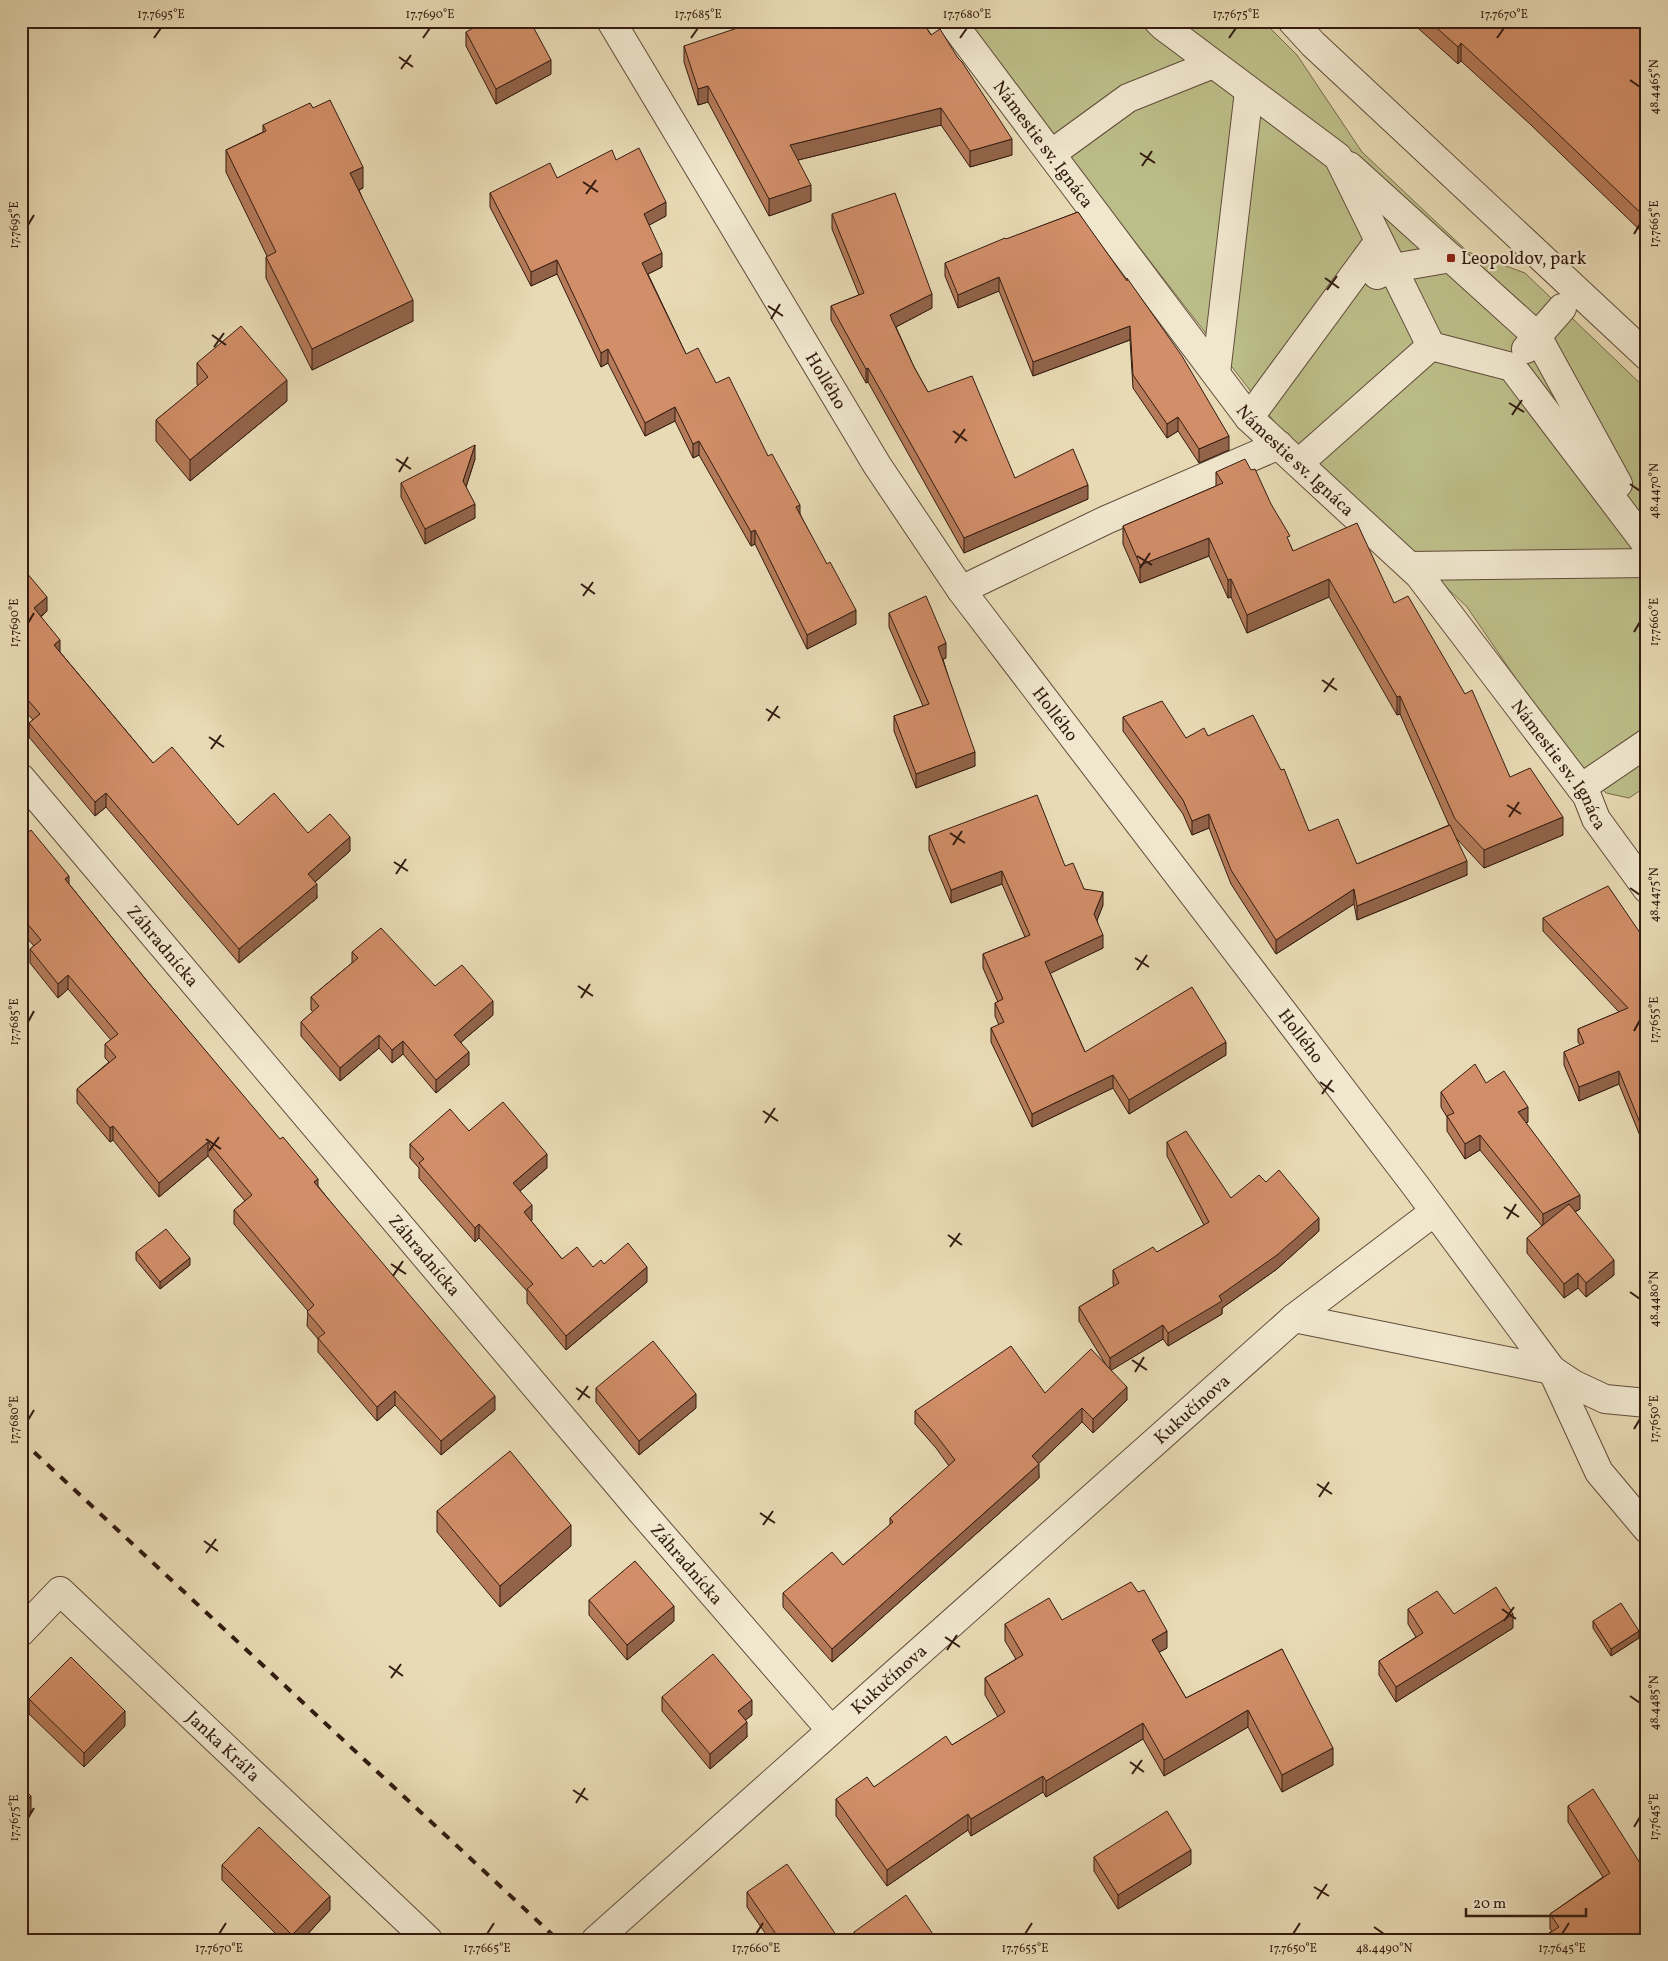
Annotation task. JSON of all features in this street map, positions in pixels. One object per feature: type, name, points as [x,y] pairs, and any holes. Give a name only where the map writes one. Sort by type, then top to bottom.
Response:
[{"type":"street","name":"Hollého","points":[[611,21],[877,465],[961,590],[1415,1185],[1552,1370],[1573,1384],[1604,1399],[1647,1403]]},
{"type":"street","name":"Námestie sv. Ignáca","points":[[951,21],[1249,418],[1420,574],[1587,796],[1596,819],[1647,889]]},
{"type":"street","points":[[1158,21],[1338,157],[1538,336],[1647,538]]},
{"type":"street","points":[[1292,21],[1328,58],[1647,356]]},
{"type":"street","points":[[1050,154],[1128,98],[1213,64]]},
{"type":"street","points":[[1216,374],[1249,91]]},
{"type":"street","points":[[1338,157],[1431,346],[1510,367],[1647,545]]},
{"type":"street","points":[[1249,418],[1379,240]]},
{"type":"street","points":[[1343,291],[1393,268],[1451,258]]},
{"type":"street","points":[[1510,367],[1562,308]]},
{"type":"street","points":[[1299,463],[1431,346]]},
{"type":"street","points":[[961,590],[1106,520],[1279,445]]},
{"type":"street","points":[[1411,566],[1647,563]]},
{"type":"street","points":[[1581,788],[1647,743]]},
{"type":"street","name":"Záhradnícka","points":[[21,778],[640,1511],[830,1730]]},
{"type":"street","name":"Kukučínova","points":[[596,1940],[1294,1318],[1434,1212]]},
{"type":"street","name":"Hollého","points":[[1294,1318],[1552,1370]]},
{"type":"street","points":[[1552,1370],[1599,1472],[1647,1529]]},
{"type":"street","name":"Janka Kráľa","points":[[21,1632],[60,1592],[428,1940]]},
{"type":"green space","points":[[964,21],[1263,21],[1297,55],[1362,152],[1468,252],[1525,273],[1647,390],[1647,786],[1629,798],[1606,793],[1567,753],[1467,607],[1280,429]]},
{"type":"building","points":[[485,21],[530,21],[551,60],[496,89],[466,32]]},
{"type":"building","points":[[758,21],[922,21],[931,35],[940,29],[1012,139],[970,151],[941,108],[790,145],[811,185],[769,199],[708,86],[698,89],[684,46]]},
{"type":"building","points":[[1429,21],[1647,21],[1647,219],[1461,43],[1458,47]]},
{"type":"building","points":[[330,100],[363,167],[350,173],[413,300],[312,349],[266,257],[276,252],[226,150],[266,131],[263,125],[310,103],[313,108]]},
{"type":"building","points":[[639,148],[666,202],[644,214],[662,253],[642,263],[686,354],[698,348],[716,383],[729,377],[768,456],[772,454],[800,505],[796,507],[827,564],[830,562],[856,610],[807,635],[755,530],[751,532],[699,441],[693,444],[675,407],[645,423],[608,349],[601,353],[557,260],[531,272],[490,193],[550,163],[557,178],[612,150],[616,160]]},
{"type":"building","points":[[895,193],[932,294],[890,315],[928,392],[972,376],[1015,478],[1073,449],[1088,485],[964,538],[831,306],[864,293],[832,214]]},
{"type":"building","points":[[1078,212],[1182,356],[1229,436],[1199,449],[1178,417],[1167,424],[1133,375],[1130,326],[1033,362],[999,277],[958,295],[945,263],[1005,238]]},
{"type":"building","points":[[241,326],[287,380],[190,460],[156,420],[208,377],[197,363]]},
{"type":"building","points":[[475,445],[463,481],[475,504],[425,529],[401,483]]},
{"type":"building","points":[[1245,459],[1251,470],[1255,469],[1271,504],[1290,536],[1287,537],[1293,551],[1357,523],[1394,603],[1408,596],[1465,694],[1472,690],[1510,777],[1530,768],[1563,817],[1484,850],[1455,819],[1400,696],[1397,697],[1329,579],[1247,615],[1231,579],[1228,580],[1209,538],[1140,565],[1123,526],[1223,483],[1216,472]]},
{"type":"building","points":[[21,566],[47,597],[34,608],[60,640],[54,645],[153,763],[172,747],[238,825],[274,793],[308,833],[330,814],[350,837],[308,874],[317,884],[239,949],[106,793],[95,802],[29,723],[40,714],[21,692]]},
{"type":"building","points":[[926,596],[946,643],[938,647],[975,752],[916,774],[894,716],[929,704],[889,613]]},
{"type":"building","points":[[1162,701],[1186,738],[1204,728],[1208,736],[1253,715],[1281,770],[1284,769],[1309,831],[1338,819],[1357,864],[1450,825],[1467,861],[1357,906],[1354,889],[1276,940],[1231,870],[1209,814],[1192,821],[1183,800],[1123,717]]},
{"type":"building","points":[[1037,795],[1065,866],[1073,863],[1084,889],[1103,892],[1094,914],[1103,935],[1045,962],[1085,1052],[1192,987],[1226,1042],[1129,1100],[1113,1075],[1032,1114],[991,1028],[1004,1022],[995,1003],[1003,999],[983,954],[1030,935],[1002,871],[951,890],[929,836]]},
{"type":"building","points":[[31,830],[69,876],[65,879],[147,981],[280,1139],[283,1137],[318,1179],[314,1182],[495,1396],[441,1441],[395,1391],[377,1407],[318,1338],[325,1333],[307,1312],[314,1305],[234,1210],[252,1195],[208,1142],[159,1183],[113,1126],[110,1128],[77,1089],[116,1057],[105,1044],[118,1034],[68,975],[58,984],[30,949],[41,940],[21,916],[21,831],[25,835]]},
{"type":"building","points":[[1608,886],[1647,943],[1647,1140],[1619,1071],[1579,1087],[1564,1052],[1584,1043],[1578,1029],[1628,1008],[1543,918]]},
{"type":"building","points":[[381,928],[435,986],[462,965],[493,1001],[454,1035],[469,1052],[436,1080],[403,1041],[392,1050],[379,1035],[340,1068],[301,1022],[319,1006],[311,997],[358,958],[352,952]]},
{"type":"building","points":[[1475,1064],[1486,1083],[1504,1071],[1528,1107],[1518,1112],[1580,1195],[1543,1214],[1480,1135],[1465,1144],[1447,1116],[1454,1113],[1441,1092]]},
{"type":"building","points":[[503,1102],[547,1154],[513,1183],[532,1205],[524,1212],[562,1259],[577,1247],[593,1267],[601,1260],[604,1264],[628,1243],[647,1267],[566,1336],[527,1289],[533,1284],[479,1224],[475,1228],[419,1163],[424,1159],[410,1144],[450,1109],[469,1131]]},
{"type":"building","points":[[1186,1131],[1231,1198],[1259,1175],[1266,1182],[1279,1170],[1319,1218],[1277,1255],[1219,1296],[1222,1301],[1168,1333],[1163,1325],[1110,1358],[1079,1307],[1119,1283],[1113,1270],[1153,1247],[1157,1252],[1209,1222],[1167,1142]]},
{"type":"building","points":[[1569,1204],[1614,1260],[1586,1283],[1578,1273],[1564,1284],[1527,1238]]},
{"type":"building","points":[[166,1229],[190,1258],[160,1282],[136,1252]]},
{"type":"building","points":[[653,1341],[696,1394],[639,1441],[596,1388]]},
{"type":"building","points":[[1011,1346],[1045,1393],[1091,1349],[1127,1387],[1093,1419],[1082,1408],[1032,1456],[1039,1464],[832,1649],[783,1593],[832,1552],[843,1565],[893,1522],[890,1518],[955,1460],[915,1411]]},
{"type":"building","points":[[510,1451],[571,1525],[500,1586],[437,1511]]},
{"type":"building","points":[[635,1561],[674,1606],[627,1645],[589,1600]]},
{"type":"building","points":[[1131,1582],[1138,1592],[1144,1590],[1167,1631],[1152,1640],[1186,1698],[1282,1649],[1333,1748],[1282,1775],[1248,1710],[1164,1760],[1143,1723],[1046,1781],[1043,1776],[971,1819],[968,1814],[887,1870],[836,1799],[867,1777],[874,1787],[946,1736],[952,1745],[1005,1712],[985,1678],[1023,1655],[1005,1624],[1049,1598],[1062,1620]]},
{"type":"building","points":[[1496,1587],[1513,1614],[1396,1687],[1379,1661],[1423,1633],[1408,1609],[1437,1591],[1454,1614]]},
{"type":"building","points":[[1621,1603],[1639,1631],[1611,1649],[1593,1621]]},
{"type":"building","points":[[713,1654],[752,1700],[738,1711],[747,1722],[710,1754],[662,1697]]},
{"type":"building","points":[[71,1657],[125,1711],[84,1753],[29,1699]]},
{"type":"building","points":[[21,1786],[31,1796],[21,1806]]},
{"type":"building","points":[[1593,1789],[1647,1874],[1647,1929],[1629,1940],[1539,1940],[1559,1927],[1550,1914],[1610,1873],[1568,1806]]},
{"type":"building","points":[[1167,1811],[1191,1850],[1118,1895],[1094,1857]]},
{"type":"building","points":[[259,1827],[330,1896],[292,1935],[222,1865]]},
{"type":"building","points":[[787,1864],[838,1940],[780,1940],[747,1892]]},
{"type":"building","points":[[906,1895],[937,1940],[859,1940],[854,1932]]},
{"type":"railway","points":[[21,1440],[558,1940]]},
{"type":"place","name":"Leopoldov, park","points":[[1451,258]]}]
